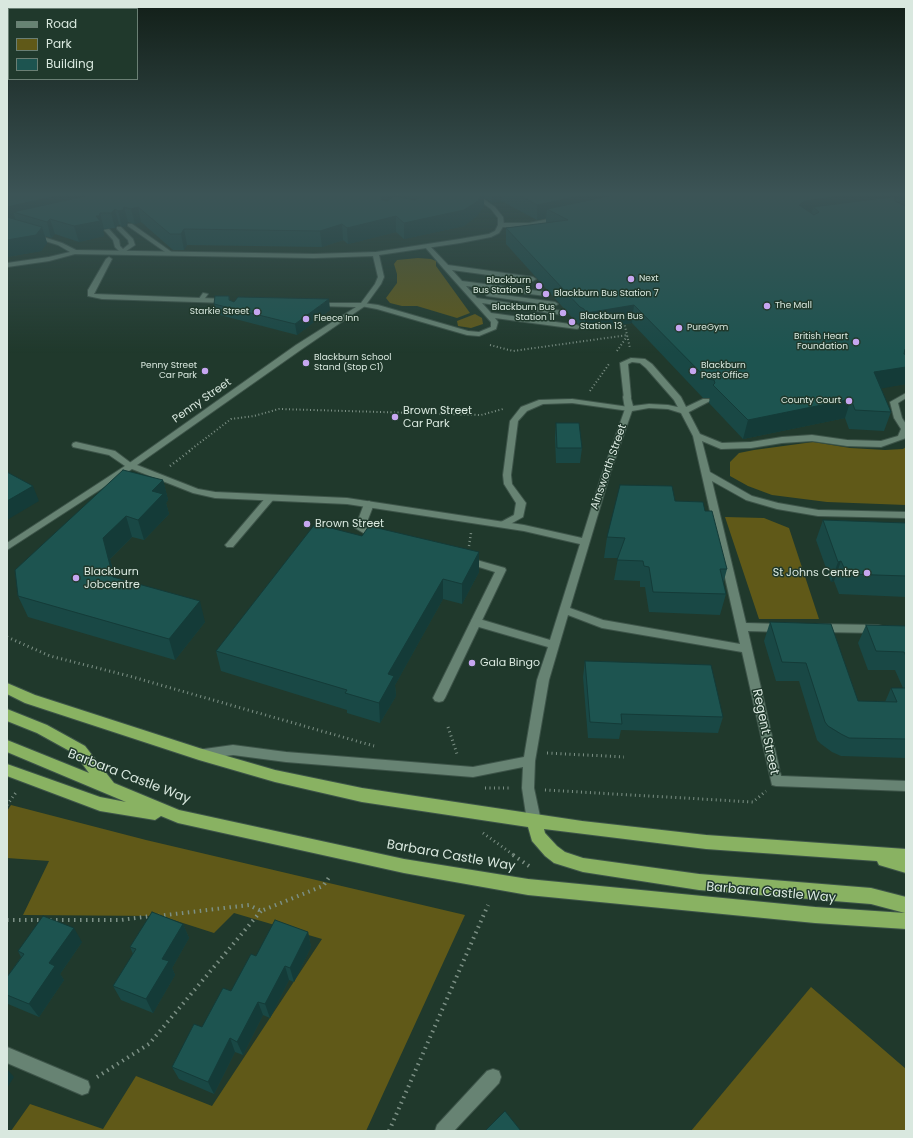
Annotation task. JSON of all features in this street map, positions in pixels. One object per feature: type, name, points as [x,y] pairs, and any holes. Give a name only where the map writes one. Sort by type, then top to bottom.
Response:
[{"type":"highway","points":[[7,688],[30,699],[199,754],[275,776],[354,793],[534,821],[706,842],[906,856]]},
{"type":"highway","points":[[7,715],[42,729],[80,750],[110,789]]},
{"type":"highway","name":"Barbara Castle Way","points":[[7,746],[178,816],[404,866],[528,887],[784,912],[906,921]]},
{"type":"highway","points":[[7,770],[100,804],[178,816]]},
{"type":"highway","points":[[534,821],[538,836],[551,851],[560,858],[584,865],[699,882],[871,896],[906,905]]},
{"type":"highway","points":[[865,854],[906,866]]},
{"type":"street","points":[[64,246],[75,252]]},
{"type":"street","points":[[117,246],[122,252]]},
{"type":"street","points":[[122,252],[130,246]]},
{"type":"street","points":[[160,246],[170,253]]},
{"type":"street","points":[[7,264],[49,259],[75,252],[306,256],[376,254],[426,246]]},
{"type":"street","points":[[307,304],[363,305],[378,307],[467,333],[479,334],[494,328],[495,322],[427,246]]},
{"type":"street","name":"Penny Street","points":[[7,547],[131,466],[299,347],[363,305],[378,284],[381,277],[376,254]]},
{"type":"street","points":[[109,259],[91,290],[90,295],[102,297],[231,301]]},
{"type":"street","points":[[445,267],[549,298]]},
{"type":"street","points":[[445,267],[549,298]]},
{"type":"street","points":[[201,300],[205,294]]},
{"type":"street","points":[[472,297],[549,298]]},
{"type":"street","points":[[472,297],[549,298]]},
{"type":"street","points":[[472,297],[549,298]]},
{"type":"street","points":[[472,297],[549,298]]},
{"type":"street","points":[[472,297],[549,298]]},
{"type":"street","points":[[565,610],[602,624],[747,649],[697,436],[678,399],[649,366],[642,361],[631,360],[624,363],[629,409]]},
{"type":"street","points":[[697,436],[721,446],[751,445],[782,440],[812,438],[847,443],[881,444],[902,438],[905,429],[898,418],[894,402],[906,395]]},
{"type":"street","points":[[502,525],[518,517],[521,503],[515,492],[508,484],[507,475],[514,421],[524,409],[542,402],[572,401],[629,409],[649,406],[668,407],[684,411],[706,401]]},
{"type":"street","name":"Ainsworth Street","points":[[534,821],[528,788],[530,756],[543,680],[584,542],[629,409]]},
{"type":"street","points":[[76,445],[112,453],[131,466],[196,491],[209,494],[238,497],[347,501],[524,528],[584,542]]},
{"type":"street","points":[[706,473],[749,498],[777,506],[818,513],[906,515]]},
{"type":"street","points":[[230,545],[270,498]]},
{"type":"street","points":[[369,504],[360,528],[373,537],[389,541]]},
{"type":"street","points":[[439,698],[501,570],[462,560]]},
{"type":"street","points":[[476,622],[554,645]]},
{"type":"street","points":[[742,627],[796,628]]},
{"type":"street","points":[[812,628],[889,630]]},
{"type":"street","name":"Regent Street","points":[[747,649],[776,781],[906,786]]},
{"type":"street","points":[[199,754],[233,750],[286,757],[473,772],[530,756]]},
{"type":"street","points":[[7,1055],[82,1087]]},
{"type":"street","points":[[443,1131],[493,1077]]},
{"type":"path","points":[[621,318],[625,323],[630,343]]},
{"type":"path","points":[[615,354],[628,335]]},
{"type":"path","points":[[589,392],[611,360]]},
{"type":"path","points":[[155,475],[169,467],[231,419],[254,416],[279,409],[480,415],[494,413],[507,408]]},
{"type":"path","points":[[462,560],[474,520]]},
{"type":"path","points":[[7,637],[50,656],[128,676],[375,746]]},
{"type":"path","points":[[448,727],[457,756],[450,755]]},
{"type":"path","points":[[530,756],[624,757]]},
{"type":"path","points":[[551,790],[753,802],[776,781]]},
{"type":"path","points":[[487,788],[481,832],[530,867],[528,887]]},
{"type":"path","points":[[7,805],[17,791]]},
{"type":"path","points":[[82,1087],[149,1044],[261,911],[323,886],[330,876]]},
{"type":"path","points":[[7,920],[121,920],[249,905],[261,911]]},
{"type":"path","points":[[389,1131],[453,988],[488,905]]},
{"type":"green space","points":[[418,258],[436,261],[436,266],[470,313],[457,318],[417,306],[402,306],[390,303],[386,298],[397,283],[397,274],[394,264],[397,260]]},
{"type":"green space","points":[[475,314],[482,318],[483,324],[471,328],[458,326],[457,321]]},
{"type":"green space","points":[[813,442],[850,448],[885,450],[903,449],[906,447],[906,505],[827,502],[772,495],[748,486],[730,476],[730,462],[739,453]]},
{"type":"green space","points":[[725,517],[764,518],[789,528],[819,619],[759,619]]},
{"type":"green space","points":[[11,805],[146,840],[465,915],[366,1131],[11,1131],[30,1104],[103,1129],[136,1076],[212,1106],[322,939],[234,913],[214,933],[161,916],[23,915],[49,861],[7,858],[7,811]]},
{"type":"green space","points":[[811,987],[906,1069],[906,1131],[691,1131]]},
{"type":"building","name":"The Mall","points":[[523,246],[906,246],[906,349],[904,354],[906,355],[906,367],[874,372],[891,412],[855,410],[851,399],[748,420],[713,385],[715,383],[714,380],[707,379],[634,305],[586,313],[584,309],[580,307]]},
{"type":"building","points":[[215,296],[229,296],[229,300],[234,302],[238,297],[329,299],[295,324],[214,304]]},
{"type":"building","points":[[556,423],[579,423],[582,448],[557,448]]},
{"type":"building","name":"Blackburn Jobcentre","points":[[123,470],[163,480],[152,491],[163,494],[138,520],[126,516],[103,538],[113,577],[200,601],[169,639],[18,596],[15,570]]},
{"type":"building","points":[[7,472],[33,486],[7,501]]},
{"type":"building","points":[[620,485],[672,486],[675,501],[703,502],[705,511],[712,511],[727,569],[720,569],[726,594],[653,592],[649,567],[644,566],[643,561],[617,560],[625,538],[607,537]]},
{"type":"building","points":[[823,520],[906,523],[906,576],[847,574],[841,561],[838,562]]},
{"type":"building","points":[[315,524],[362,536],[369,526],[479,552],[462,584],[443,579],[388,674],[394,676],[379,703],[345,693],[347,690],[216,651]]},
{"type":"building","points":[[770,622],[831,624],[858,701],[897,702],[891,688],[906,688],[906,739],[849,738],[828,726],[825,722],[806,663],[782,662]]},
{"type":"building","points":[[866,625],[906,626],[906,656],[904,652],[876,651]]},
{"type":"building","points":[[585,661],[711,665],[723,717],[621,714],[622,724],[590,722]]},
{"type":"building","points":[[152,912],[183,924],[162,959],[169,961],[146,999],[113,986],[136,949],[130,947]]},
{"type":"building","points":[[43,916],[74,928],[49,963],[55,966],[29,1004],[7,995],[7,977],[24,954],[18,951]]},
{"type":"building","points":[[275,920],[308,932],[290,968],[285,966],[265,1004],[258,1002],[237,1042],[230,1038],[208,1082],[172,1067],[194,1024],[202,1027],[223,988],[231,991],[251,954],[256,956]]},
{"type":"building","points":[[505,1111],[521,1131],[485,1131]]},
{"type":"place","name":"Next","points":[[631,279]]},
{"type":"place","name":"Blackburn Bus Station 5","points":[[539,286]]},
{"type":"place","name":"Blackburn Bus Station 7","points":[[546,294]]},
{"type":"place","name":"The Mall","points":[[767,306]]},
{"type":"place","name":"Starkie Street","points":[[257,312]]},
{"type":"place","name":"Blackburn Bus Station 11","points":[[563,313]]},
{"type":"place","name":"Fleece Inn","points":[[306,319]]},
{"type":"place","name":"Blackburn Bus Station 13","points":[[572,322]]},
{"type":"place","name":"PureGym","points":[[679,328]]},
{"type":"place","name":"British Heart Foundation","points":[[856,342]]},
{"type":"place","name":"Blackburn School Stand (Stop C1)","points":[[306,363]]},
{"type":"place","name":"Penny Street Car Park","points":[[205,371]]},
{"type":"place","name":"Blackburn Post Office","points":[[693,371]]},
{"type":"place","name":"County Court","points":[[849,401]]},
{"type":"place","name":"Brown Street Car Park","points":[[395,417]]},
{"type":"place","name":"Brown Street","points":[[307,524]]},
{"type":"place","name":"St Johns Centre","points":[[867,573]]},
{"type":"place","name":"Blackburn Jobcentre","points":[[76,578]]},
{"type":"place","name":"Gala Bingo","points":[[472,663]]}]
